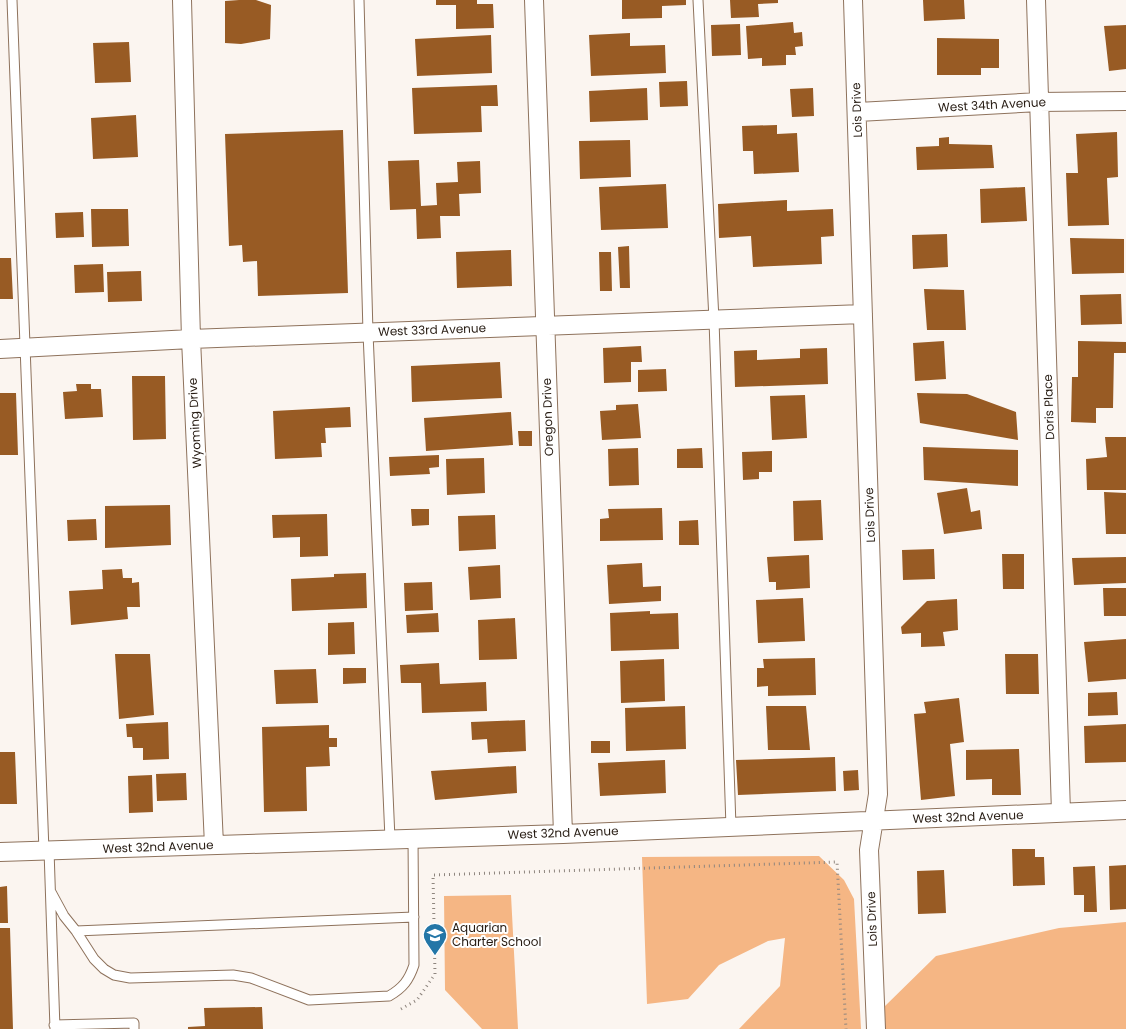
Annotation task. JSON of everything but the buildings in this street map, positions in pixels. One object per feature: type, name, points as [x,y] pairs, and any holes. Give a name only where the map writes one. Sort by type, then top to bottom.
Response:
[{"type":"street","name":"Wyoming Drive","points":[[182,0],[192,339],[214,845]]},
{"type":"street","name":"Oregon Drive","points":[[534,0],[563,834]]},
{"type":"street","name":"Lois Drive","points":[[853,0],[878,794],[870,850],[876,1029]]},
{"type":"street","name":"Doris Place","points":[[1036,0],[1061,813]]},
{"type":"street","name":"West 34th Avenue","points":[[858,112],[1039,102],[1126,101]]},
{"type":"street","name":"West 33rd Avenue","points":[[0,349],[192,339],[863,314]]},
{"type":"street","name":"West 32nd Avenue","points":[[0,852],[563,834],[1126,810]]},
{"type":"lane","points":[[12,0],[46,850],[51,892],[54,1027],[134,1023],[134,1029]]},
{"type":"lane","points":[[359,0],[368,333],[390,839]]},
{"type":"lane","points":[[698,0],[714,320],[732,827]]},
{"type":"lane","points":[[51,892],[64,916],[94,959],[104,969],[122,977],[234,975],[251,978],[309,1000],[389,996],[410,979],[414,965],[413,838]]},
{"type":"lane","points":[[76,931],[414,917]]},
{"type":"path","points":[[400,1010],[417,1000],[435,974],[433,875],[837,862],[846,1029]]},
{"type":"shaded area","points":[[819,856],[844,880],[854,899],[861,1029],[739,1029],[780,986],[785,938],[768,941],[719,965],[688,999],[647,1004],[642,857]]},
{"type":"shaded area","points":[[511,895],[518,1029],[482,1029],[445,990],[444,896]]},
{"type":"shaded area","points":[[1126,922],[1126,1029],[885,1029],[883,1008],[936,956],[1059,928]]},
{"type":"place","name":"Aquarian Charter School","points":[[435,956]]}]
